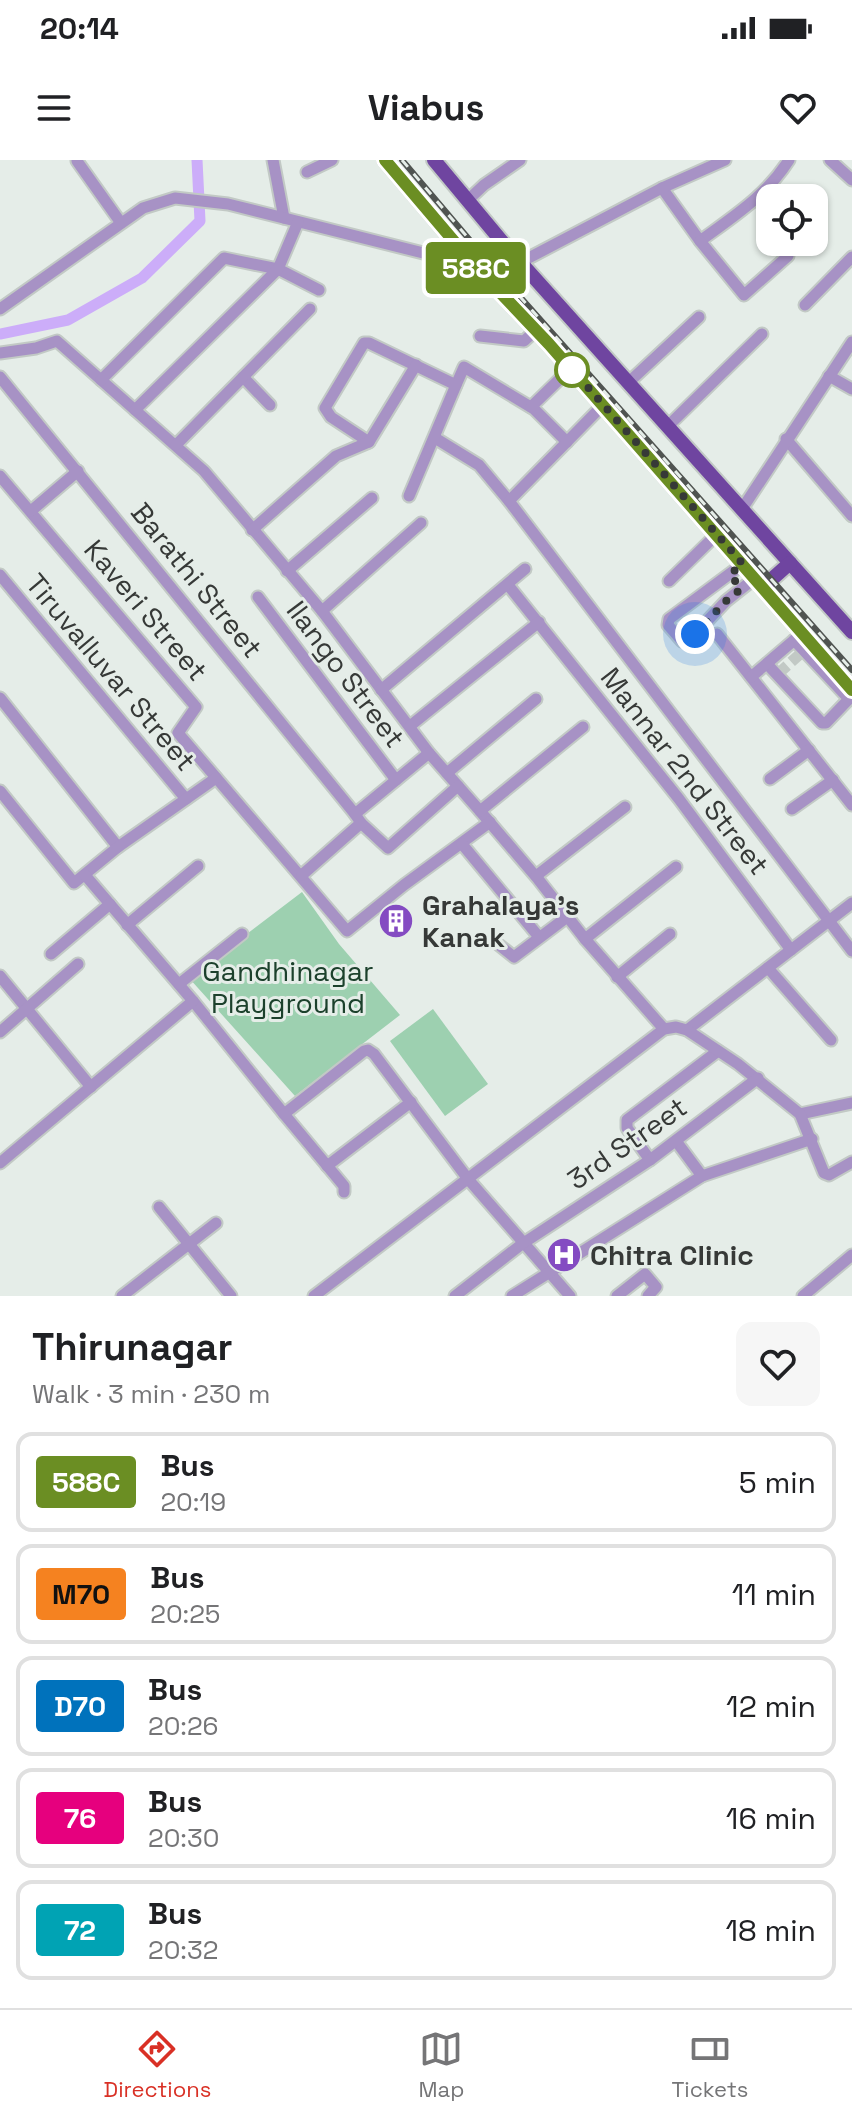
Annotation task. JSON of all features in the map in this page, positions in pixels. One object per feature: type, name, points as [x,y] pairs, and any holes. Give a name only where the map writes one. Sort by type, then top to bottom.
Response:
[{"type":"main road","points":[[385,160],[475,266],[571,368],[759,582],[802,644],[852,690]]},
{"type":"main road","points":[[434,160],[521,262],[852,632]]},
{"type":"main road","points":[[759,582],[790,563]]},
{"type":"street","points":[[273,160],[284,218]]},
{"type":"street","points":[[307,172],[332,160]]},
{"type":"street","points":[[468,200],[520,160]]},
{"type":"street","points":[[0,309],[143,208],[175,198],[225,204],[475,266],[521,262],[662,188],[725,160]]},
{"type":"street","points":[[700,241],[754,202],[774,183],[789,160]]},
{"type":"street","points":[[830,160],[852,180]]},
{"type":"street","points":[[77,161],[121,223]]},
{"type":"street","points":[[662,188],[744,295],[788,256]]},
{"type":"street","points":[[135,410],[278,269],[298,222]]},
{"type":"street","points":[[805,305],[852,257]]},
{"type":"street","points":[[101,380],[224,258],[278,269],[319,290]]},
{"type":"street","points":[[176,445],[310,309]]},
{"type":"street","points":[[629,382],[699,317]]},
{"type":"street","points":[[480,336],[524,341],[536,330]]},
{"type":"street","points":[[668,426],[762,334]]},
{"type":"street","points":[[0,353],[36,348],[57,341],[204,471],[322,611],[429,753],[664,1029]]},
{"type":"street","points":[[742,509],[852,342]]},
{"type":"street","points":[[369,442],[331,417],[325,408],[360,346],[369,343],[456,385]]},
{"type":"street","points":[[252,530],[336,456],[369,442],[416,365]]},
{"type":"street","points":[[409,496],[464,367],[531,407],[567,442]]},
{"type":"street","points":[[531,407],[571,368]]},
{"type":"street","points":[[829,376],[852,389]]},
{"type":"street","name":"Barathi Street","points":[[0,377],[358,818],[388,848],[458,786]]},
{"type":"street","points":[[243,377],[270,405]]},
{"type":"street","points":[[509,501],[603,405]]},
{"type":"street","points":[[435,438],[479,465],[509,501],[852,951]]},
{"type":"street","points":[[786,439],[852,516]]},
{"type":"street","points":[[31,511],[78,471]]},
{"type":"street","name":"Kaveri Street","points":[[0,476],[196,707],[178,733],[216,778]]},
{"type":"street","points":[[287,571],[372,498]]},
{"type":"street","points":[[322,611],[421,523]]},
{"type":"street","points":[[669,581],[717,534]]},
{"type":"street","points":[[743,564],[669,619],[668,625],[674,632],[682,641],[695,634],[726,601],[741,589],[759,582]]},
{"type":"street","points":[[381,690],[525,569]]},
{"type":"street","points":[[730,574],[741,589]]},
{"type":"street","name":"Tiruvalluvar Street","points":[[0,575],[186,799]]},
{"type":"street","name":"Mannar 2nd Street","points":[[508,585],[679,799],[791,950]]},
{"type":"street","name":"Ilango Street","points":[[258,597],[396,780]]},
{"type":"street","points":[[410,726],[539,622]]},
{"type":"street","points":[[717,634],[852,805]]},
{"type":"street","points":[[751,677],[767,664],[802,644],[849,699],[829,721],[822,723],[767,664]]},
{"type":"street","points":[[0,698],[118,847]]},
{"type":"street","points":[[447,773],[536,699]]},
{"type":"street","points":[[480,811],[583,727]]},
{"type":"street","points":[[770,779],[809,750]]},
{"type":"street","points":[[302,875],[396,780],[429,753]]},
{"type":"street","points":[[0,791],[74,883],[118,847],[216,778],[347,931],[490,822]]},
{"type":"street","points":[[792,809],[833,780]]},
{"type":"street","points":[[536,876],[625,807]]},
{"type":"street","points":[[462,844],[539,937]]},
{"type":"street","points":[[127,925],[198,866]]},
{"type":"street","points":[[585,939],[676,867]]},
{"type":"street","points":[[85,875],[193,1001],[344,1186],[344,1192]]},
{"type":"street","points":[[687,1030],[852,903]]},
{"type":"street","points":[[51,954],[110,904]]},
{"type":"street","points":[[499,945],[514,957],[567,917]]},
{"type":"street","points":[[179,984],[242,934]]},
{"type":"street","points":[[617,977],[670,934]]},
{"type":"street","points":[[0,1032],[78,964]]},
{"type":"street","points":[[768,968],[831,1040]]},
{"type":"street","points":[[0,976],[91,1087]]},
{"type":"street","points":[[0,1163],[193,1001]]},
{"type":"street","points":[[314,1296],[664,1029],[676,1027],[687,1030],[758,1078],[800,1114],[826,1175],[852,1162]]},
{"type":"street","points":[[284,1114],[368,1050],[468,1179],[570,1296]]},
{"type":"street","points":[[650,1160],[627,1128],[627,1120],[718,1051]]},
{"type":"street","name":"3rd Street","points":[[455,1296],[522,1244],[650,1160],[758,1078]]},
{"type":"street","points":[[327,1166],[411,1102]]},
{"type":"street","points":[[800,1114],[852,1103]]},
{"type":"street","points":[[512,1296],[702,1176],[812,1139]]},
{"type":"street","points":[[676,1141],[702,1176]]},
{"type":"street","points":[[159,1207],[231,1296]]},
{"type":"street","points":[[122,1296],[216,1223]]},
{"type":"street","points":[[803,1296],[852,1255]]},
{"type":"street","points":[[617,1296],[645,1274],[656,1287],[648,1296]]},
{"type":"green space","name":"Gandhinagar Playground","points":[[302,892],[339,944],[400,1015],[295,1096],[189,978]]},
{"type":"green space","points":[[433,1009],[488,1084],[445,1116],[390,1041]]},
{"type":"waterway","points":[[0,334],[68,320],[142,278],[200,221],[197,160]]},
{"type":"tunnel","points":[[779,673],[800,654]]},
{"type":"railway","points":[[402,160],[852,670]]},
{"type":"bus line","name":"588C","points":[[385,160],[475,266],[549,344],[852,690]]},
{"type":"place","name":"Grahalaya's Kanak","points":[[396,921]]},
{"type":"place","name":"Chitra Clinic","points":[[564,1255]]},
{"type":"route","points":[[572,370],[743,564],[730,574],[741,589],[695,634]]}]
